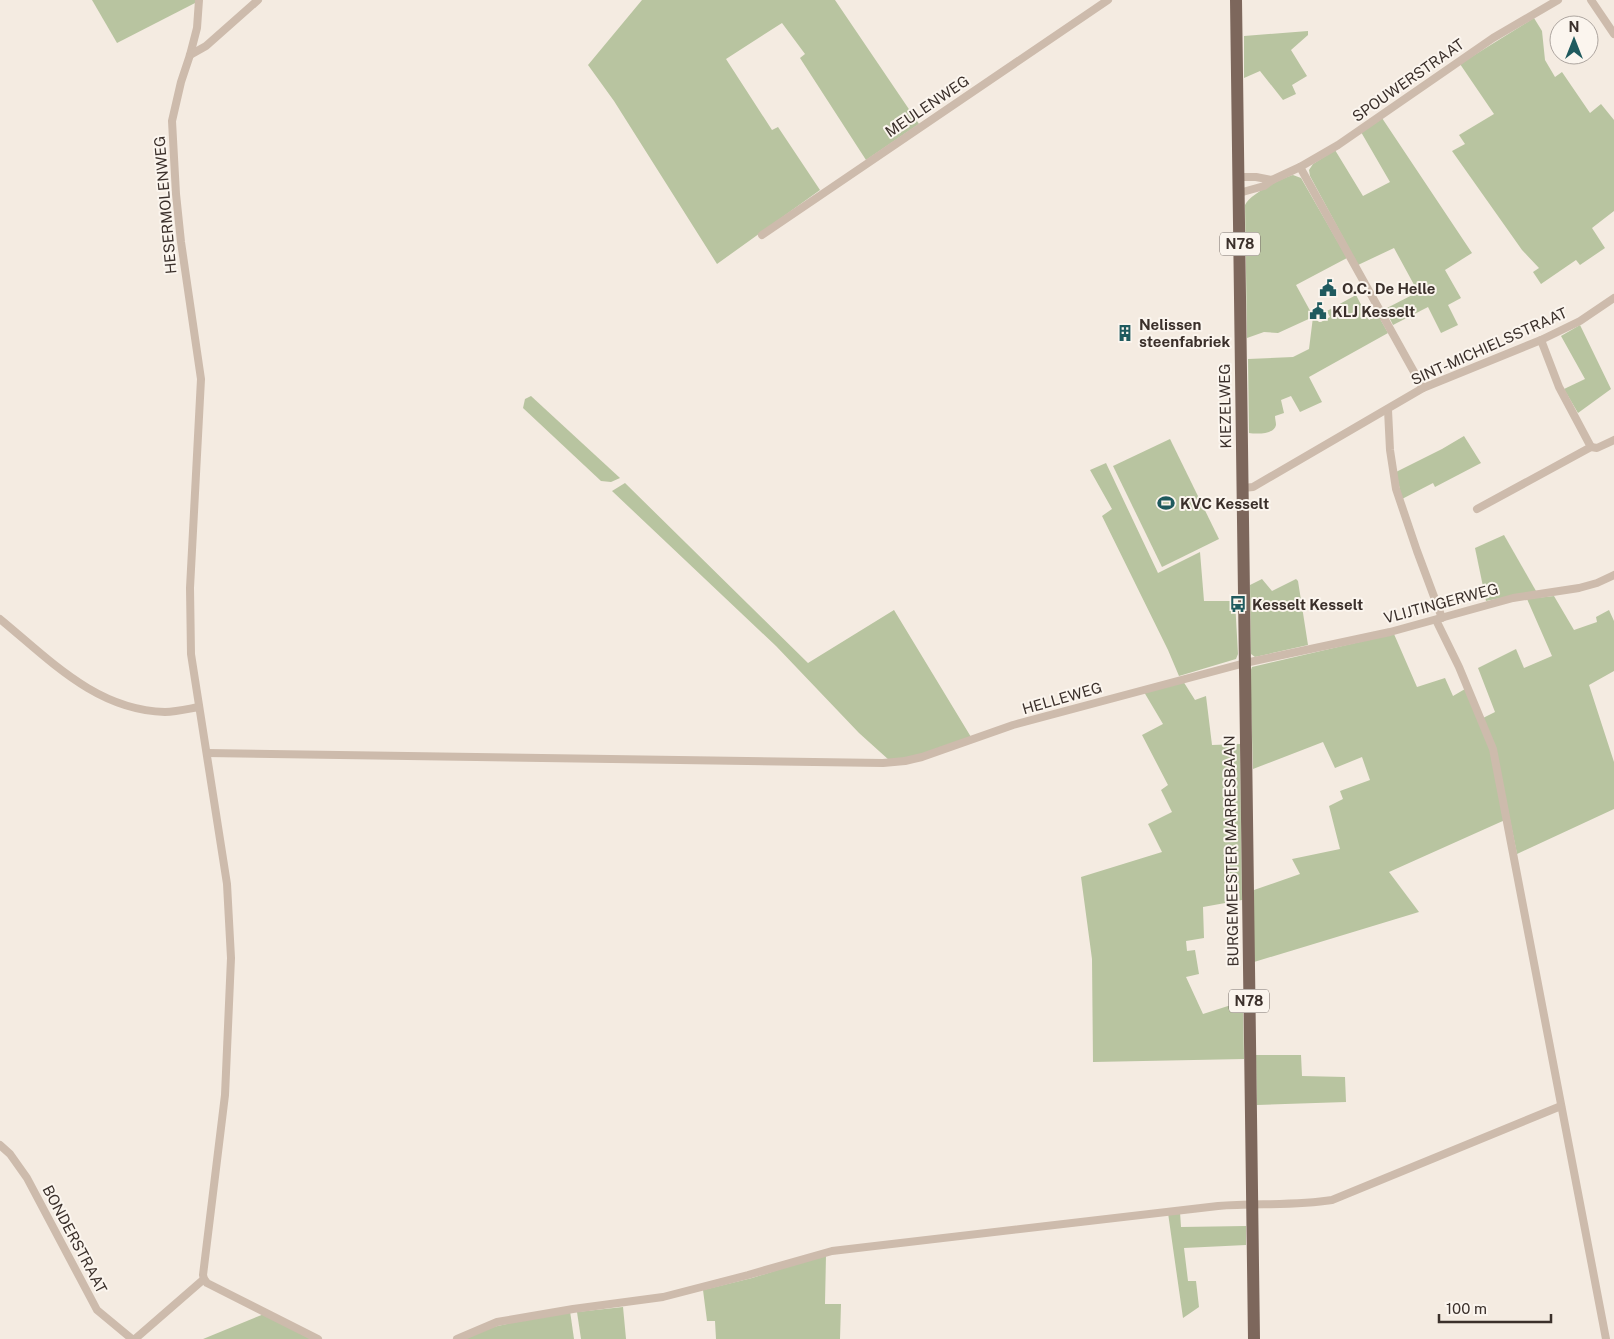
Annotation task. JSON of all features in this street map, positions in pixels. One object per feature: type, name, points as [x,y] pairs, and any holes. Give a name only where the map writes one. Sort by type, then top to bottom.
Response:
[{"type":"main road","name":"KIEZELWEG","points":[[1236,0],[1245,662]]},
{"type":"main road","name":"BURGEMEESTER MARRESBAAN","points":[[1245,662],[1254,1339]]},
{"type":"street","name":"HESERMOLENWEG","points":[[199,0],[197,28],[175,103],[172,122],[172,145],[181,242],[200,379],[189,618],[191,654],[227,884],[231,958],[225,1095],[204,1279]]},
{"type":"street","points":[[190,55],[206,46],[258,0]]},
{"type":"street","name":"MEULENWEG","points":[[762,235],[1108,0]]},
{"type":"street","name":"SPOUWERSTRAAT","points":[[1239,193],[1264,186],[1338,145],[1493,38],[1558,0]]},
{"type":"street","points":[[1591,0],[1614,34]]},
{"type":"street","points":[[1300,167],[1423,388]]},
{"type":"street","points":[[1239,177],[1256,177],[1272,180]]},
{"type":"street","name":"SINT-MICHIELSSTRAAT","points":[[1242,488],[1253,487],[1423,388],[1541,340],[1580,321],[1614,298]]},
{"type":"street","points":[[1541,340],[1559,387],[1590,447]]},
{"type":"street","points":[[1388,410],[1390,450],[1396,489],[1439,619],[1493,749],[1606,1339]]},
{"type":"street","points":[[1477,510],[1590,447],[1597,448],[1614,440]]},
{"type":"street","name":"VLIJTINGERWEG","points":[[1245,662],[1390,632],[1513,598],[1579,588],[1597,583],[1614,575]]},
{"type":"street","points":[[0,619],[77,681],[92,692],[109,700],[139,708],[165,712],[199,707]]},
{"type":"street","name":"HELLEWEG","points":[[207,753],[905,762],[1013,726],[1245,662]]},
{"type":"street","points":[[457,1339],[497,1322],[663,1296],[832,1252],[1218,1206],[1252,1203],[1306,1203],[1332,1200],[1561,1106]]},
{"type":"street","name":"BONDERSTRAAT","points":[[0,1145],[10,1154],[27,1178],[97,1310],[134,1339],[204,1279]]},
{"type":"street","points":[[204,1279],[208,1283],[318,1339]]},
{"type":"green space","points":[[92,0],[197,0],[197,2],[117,43]]},
{"type":"green space","points":[[642,0],[835,0],[919,124],[866,160],[800,58],[805,54],[782,23],[726,59],[772,130],[778,127],[820,190],[717,264],[614,101],[588,65]]},
{"type":"green space","points":[[1534,18],[1542,31],[1545,60],[1555,77],[1562,72],[1590,113],[1601,104],[1614,120],[1614,211],[1592,228],[1605,248],[1580,265],[1576,260],[1541,284],[1533,272],[1539,268],[1522,250],[1452,151],[1465,144],[1459,135],[1494,114],[1460,64]]},
{"type":"green space","points":[[1308,31],[1308,35],[1291,50],[1307,76],[1292,85],[1296,94],[1283,100],[1260,71],[1244,78],[1244,36]]},
{"type":"green space","points":[[1382,118],[1472,253],[1445,270],[1461,298],[1448,305],[1458,325],[1441,333],[1428,307],[1393,325],[1385,309],[1418,292],[1394,248],[1358,265],[1310,176],[1309,170],[1313,164],[1335,150],[1363,196],[1390,182],[1361,132]]},
{"type":"green space","points":[[1293,175],[1301,178],[1347,258],[1296,285],[1313,316],[1321,322],[1330,317],[1327,311],[1356,295],[1369,320],[1378,315],[1388,333],[1309,377],[1322,402],[1300,412],[1291,396],[1281,400],[1284,413],[1275,416],[1275,428],[1264,433],[1249,433],[1248,359],[1293,357],[1309,349],[1313,317],[1278,333],[1264,332],[1247,338],[1245,205],[1259,191]]},
{"type":"green space","points":[[1580,325],[1611,389],[1578,413],[1564,389],[1585,379],[1561,336]]},
{"type":"green space","points":[[531,396],[620,478],[611,482],[601,481],[523,408],[525,399]]},
{"type":"green space","points":[[1464,436],[1481,463],[1435,487],[1433,483],[1402,499],[1396,472]]},
{"type":"green space","name":"KVC Kesselt","points":[[1170,439],[1219,539],[1162,567],[1113,466]]},
{"type":"green space","points":[[1106,463],[1158,573],[1200,552],[1204,601],[1235,601],[1238,654],[1236,659],[1179,676],[1102,516],[1112,509],[1090,470]]},
{"type":"green space","points":[[625,483],[808,663],[894,610],[971,737],[916,756],[889,760],[859,733],[776,646],[612,491]]},
{"type":"green space","points":[[1504,535],[1536,591],[1486,601],[1475,548]]},
{"type":"green space","points":[[1262,579],[1272,591],[1296,579],[1298,581],[1308,645],[1255,657],[1251,654],[1250,585]]},
{"type":"green space","points":[[1554,596],[1574,630],[1597,622],[1596,617],[1609,610],[1614,621],[1614,671],[1589,685],[1614,762],[1614,809],[1517,854],[1483,718],[1495,712],[1478,668],[1516,649],[1524,668],[1552,656],[1527,599]]},
{"type":"green space","points":[[1394,634],[1417,687],[1445,678],[1453,696],[1465,689],[1489,744],[1505,820],[1389,872],[1419,912],[1254,962],[1254,890],[1300,874],[1292,859],[1340,849],[1329,806],[1343,799],[1340,791],[1370,780],[1362,757],[1335,768],[1323,742],[1253,769],[1250,672],[1252,667]]},
{"type":"green space","points":[[1183,681],[1195,700],[1206,696],[1212,745],[1240,744],[1242,900],[1203,907],[1204,938],[1186,941],[1187,951],[1195,950],[1199,974],[1186,977],[1203,1014],[1228,1006],[1243,1006],[1244,1059],[1093,1062],[1092,959],[1081,877],[1162,852],[1148,824],[1172,812],[1161,790],[1168,785],[1142,735],[1163,724],[1144,692]]},
{"type":"green space","points":[[1256,1055],[1301,1055],[1302,1076],[1345,1077],[1346,1102],[1257,1105]]},
{"type":"green space","points":[[1180,1212],[1181,1227],[1246,1226],[1246,1245],[1184,1248],[1188,1281],[1196,1281],[1199,1307],[1183,1318],[1168,1213]]},
{"type":"green space","points":[[826,1255],[825,1304],[841,1304],[840,1339],[716,1339],[715,1321],[707,1321],[703,1290],[752,1278]]},
{"type":"green space","points":[[623,1307],[626,1339],[581,1339],[577,1312]]},
{"type":"green space","points":[[570,1311],[574,1339],[463,1339],[493,1327]]},
{"type":"green space","points":[[264,1314],[312,1339],[203,1339]]},
{"type":"place","name":"O.C. De Helle","points":[[1328,288]]},
{"type":"place","name":"KLJ Kesselt","points":[[1318,311]]},
{"type":"place","name":"Nelissen steenfabriek","points":[[1125,333]]},
{"type":"place","name":"KVC Kesselt","points":[[1166,503]]},
{"type":"place","name":"Kesselt Kesselt","points":[[1238,604]]}]
